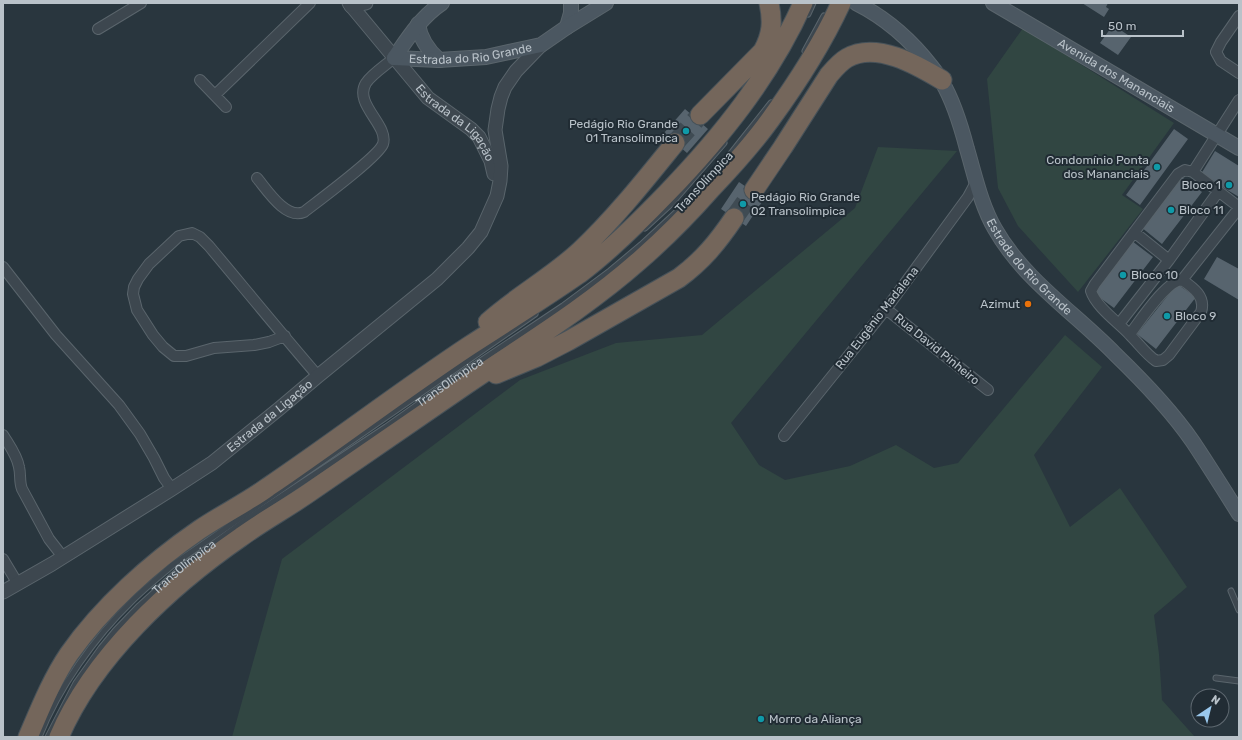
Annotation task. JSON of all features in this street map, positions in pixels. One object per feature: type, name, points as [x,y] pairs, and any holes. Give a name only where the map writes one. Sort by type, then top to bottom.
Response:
[{"type":"highway","points":[[700,115],[763,51],[768,42],[772,26],[769,3]]},
{"type":"highway","name":"TransOlímpica","points":[[28,737],[50,689],[68,655],[107,608],[134,582],[198,531],[266,489],[469,346],[538,302],[581,272],[650,211],[700,159],[748,99],[782,44],[807,8]]},
{"type":"highway","name":"TransOlímpica","points":[[59,737],[66,720],[84,690],[116,648],[144,616],[193,574],[240,537],[305,495],[466,384],[574,312],[640,260],[676,228],[742,155],[770,121],[806,68],[832,11]]},
{"type":"highway","points":[[754,190],[784,147],[829,74],[837,65],[848,57],[860,53],[896,56],[918,66],[942,80]]},
{"type":"highway","points":[[469,346],[477,332],[502,310],[579,251],[620,210],[675,143]]},
{"type":"highway","points":[[466,384],[499,373],[537,357],[679,278],[694,267],[709,252],[734,218]]},
{"type":"main road","name":"Estrada do Rio Grande","points":[[394,58],[418,24],[428,13],[442,3]]},
{"type":"main road","points":[[567,27],[571,13],[571,3]]},
{"type":"main road","name":"Estrada do Rio Grande","points":[[394,58],[439,60],[486,57],[541,45],[606,3]]},
{"type":"main road","name":"Estrada do Rio Grande","points":[[856,3],[870,10],[905,36],[942,80],[962,131],[976,182],[975,197],[1010,252],[1029,274],[1115,354],[1161,401],[1193,441],[1239,514]]},
{"type":"main road","name":"Avenida dos Mananciais","points":[[998,5],[1239,148]]},
{"type":"main road","points":[[418,24],[425,44],[439,60]]},
{"type":"street","points":[[98,29],[141,3]]},
{"type":"street","points":[[215,96],[310,3]]},
{"type":"street","points":[[350,4],[366,3]]},
{"type":"street","name":"Estrada do Rio Grande","points":[[350,4],[394,58]]},
{"type":"street","points":[[1239,16],[1216,52],[1221,61],[1239,73]]},
{"type":"street","name":"Estrada da Ligação","points":[[3,592],[172,490],[212,463],[437,279],[468,248],[481,232],[497,196],[500,181],[500,166],[495,130],[501,97],[505,87],[516,71],[541,45]]},
{"type":"street","points":[[257,178],[285,210],[293,214],[300,214],[370,159],[382,145],[383,139],[382,132],[363,97],[364,88],[368,81],[394,58]]},
{"type":"street","name":"Estrada da Ligação","points":[[394,58],[428,98],[471,129],[479,137],[492,161],[497,196]]},
{"type":"street","points":[[200,80],[226,107]]},
{"type":"street","points":[[1193,172],[1239,100]]},
{"type":"street","points":[[1130,334],[1169,286],[1177,280],[1182,280],[1195,289],[1203,301],[1201,312],[1166,358],[1156,361],[1150,357],[1130,334],[1097,302],[1091,291],[1178,174],[1185,170],[1193,172],[1239,207],[1182,280]]},
{"type":"street","points":[[1119,324],[1169,260],[1218,192]]},
{"type":"street","name":"Rua Eugênio Madalena","points":[[784,436],[975,197]]},
{"type":"street","points":[[1134,232],[1169,260]]},
{"type":"street","points":[[285,336],[254,346],[214,348],[186,356],[174,356],[163,347],[153,335],[137,310],[133,294],[134,287],[149,264],[179,236],[192,233],[200,237],[209,246],[285,336],[318,376]]},
{"type":"street","points":[[3,267],[56,335],[119,405],[140,434],[172,490]]},
{"type":"street","name":"Rua David Pinheiro","points":[[886,309],[988,390]]},
{"type":"street","points":[[3,435],[18,461],[22,489],[49,539],[63,557]]},
{"type":"street","points":[[3,559],[18,584]]},
{"type":"lane","name":"TransOlímpica","points":[[803,55],[832,11]]},
{"type":"lane","name":"TransOlímpica","points":[[726,159],[773,100]]},
{"type":"lane","name":"TransOlímpica","points":[[640,233],[671,204],[728,138]]},
{"type":"lane","name":"TransOlímpica","points":[[48,737],[76,683],[101,648],[139,606],[184,565],[247,519],[373,436],[454,378],[563,306],[636,250],[691,198]]},
{"type":"lane","name":"TransOlímpica","points":[[39,737],[58,697],[77,666],[132,601],[174,564],[538,312]]},
{"type":"lane","points":[[1231,591],[1239,610]]},
{"type":"lane","points":[[1216,678],[1239,681]]},
{"type":"green space","points":[[1023,28],[1174,123],[1122,195],[1143,209],[1078,292],[1018,226],[998,188],[987,79]]},
{"type":"green space","points":[[878,147],[957,151],[731,423],[759,465],[785,480],[850,466],[896,445],[934,468],[958,463],[1065,335],[1102,367],[1034,455],[1070,527],[1120,488],[1187,587],[1154,615],[1159,654],[1162,700],[1195,737],[232,737],[282,559],[520,380],[616,343],[702,335],[855,208]]},
{"type":"building","points":[[1082,3],[1108,3],[1106,7],[1109,9],[1104,17]]},
{"type":"building","points":[[1113,25],[1131,37],[1118,55],[1100,43]]},
{"type":"building","name":"Pedágio Rio Grande 01 Transolimpica","points":[[685,109],[708,129],[687,153],[664,133]]},
{"type":"building","name":"Condomínio Ponta dos Mananciais","points":[[1174,129],[1188,139],[1140,205],[1126,195]]},
{"type":"building","name":"Bloco 1","points":[[1215,151],[1239,166],[1239,197],[1201,174]]},
{"type":"building","name":"Bloco 11","points":[[1180,176],[1202,192],[1162,244],[1141,227]]},
{"type":"building","name":"Pedágio Rio Grande 02 Transolimpica","points":[[739,182],[764,199],[746,226],[721,209]]},
{"type":"building","name":"Bloco 10","points":[[1132,241],[1153,257],[1114,308],[1092,292]]},
{"type":"building","points":[[1217,257],[1239,269],[1239,300],[1204,279]]},
{"type":"building","name":"Bloco 9","points":[[1177,284],[1196,297],[1156,349],[1137,334]]},
{"type":"tunnel","points":[[675,143],[700,115]]},
{"type":"tunnel","points":[[734,218],[754,190]]},
{"type":"place","name":"Pedágio Rio Grande 01 Transolimpica","points":[[686,131]]},
{"type":"place","name":"Condomínio Ponta dos Mananciais","points":[[1157,167]]},
{"type":"place","name":"Bloco 1","points":[[1229,185]]},
{"type":"place","name":"Pedágio Rio Grande 02 Transolimpica","points":[[743,204]]},
{"type":"place","name":"Bloco 11","points":[[1171,210]]},
{"type":"place","name":"Bloco 10","points":[[1123,275]]},
{"type":"place","name":"Azimut","points":[[1028,304]]},
{"type":"place","name":"Bloco 9","points":[[1167,316]]},
{"type":"place","name":"Morro da Aliança","points":[[761,719]]}]
